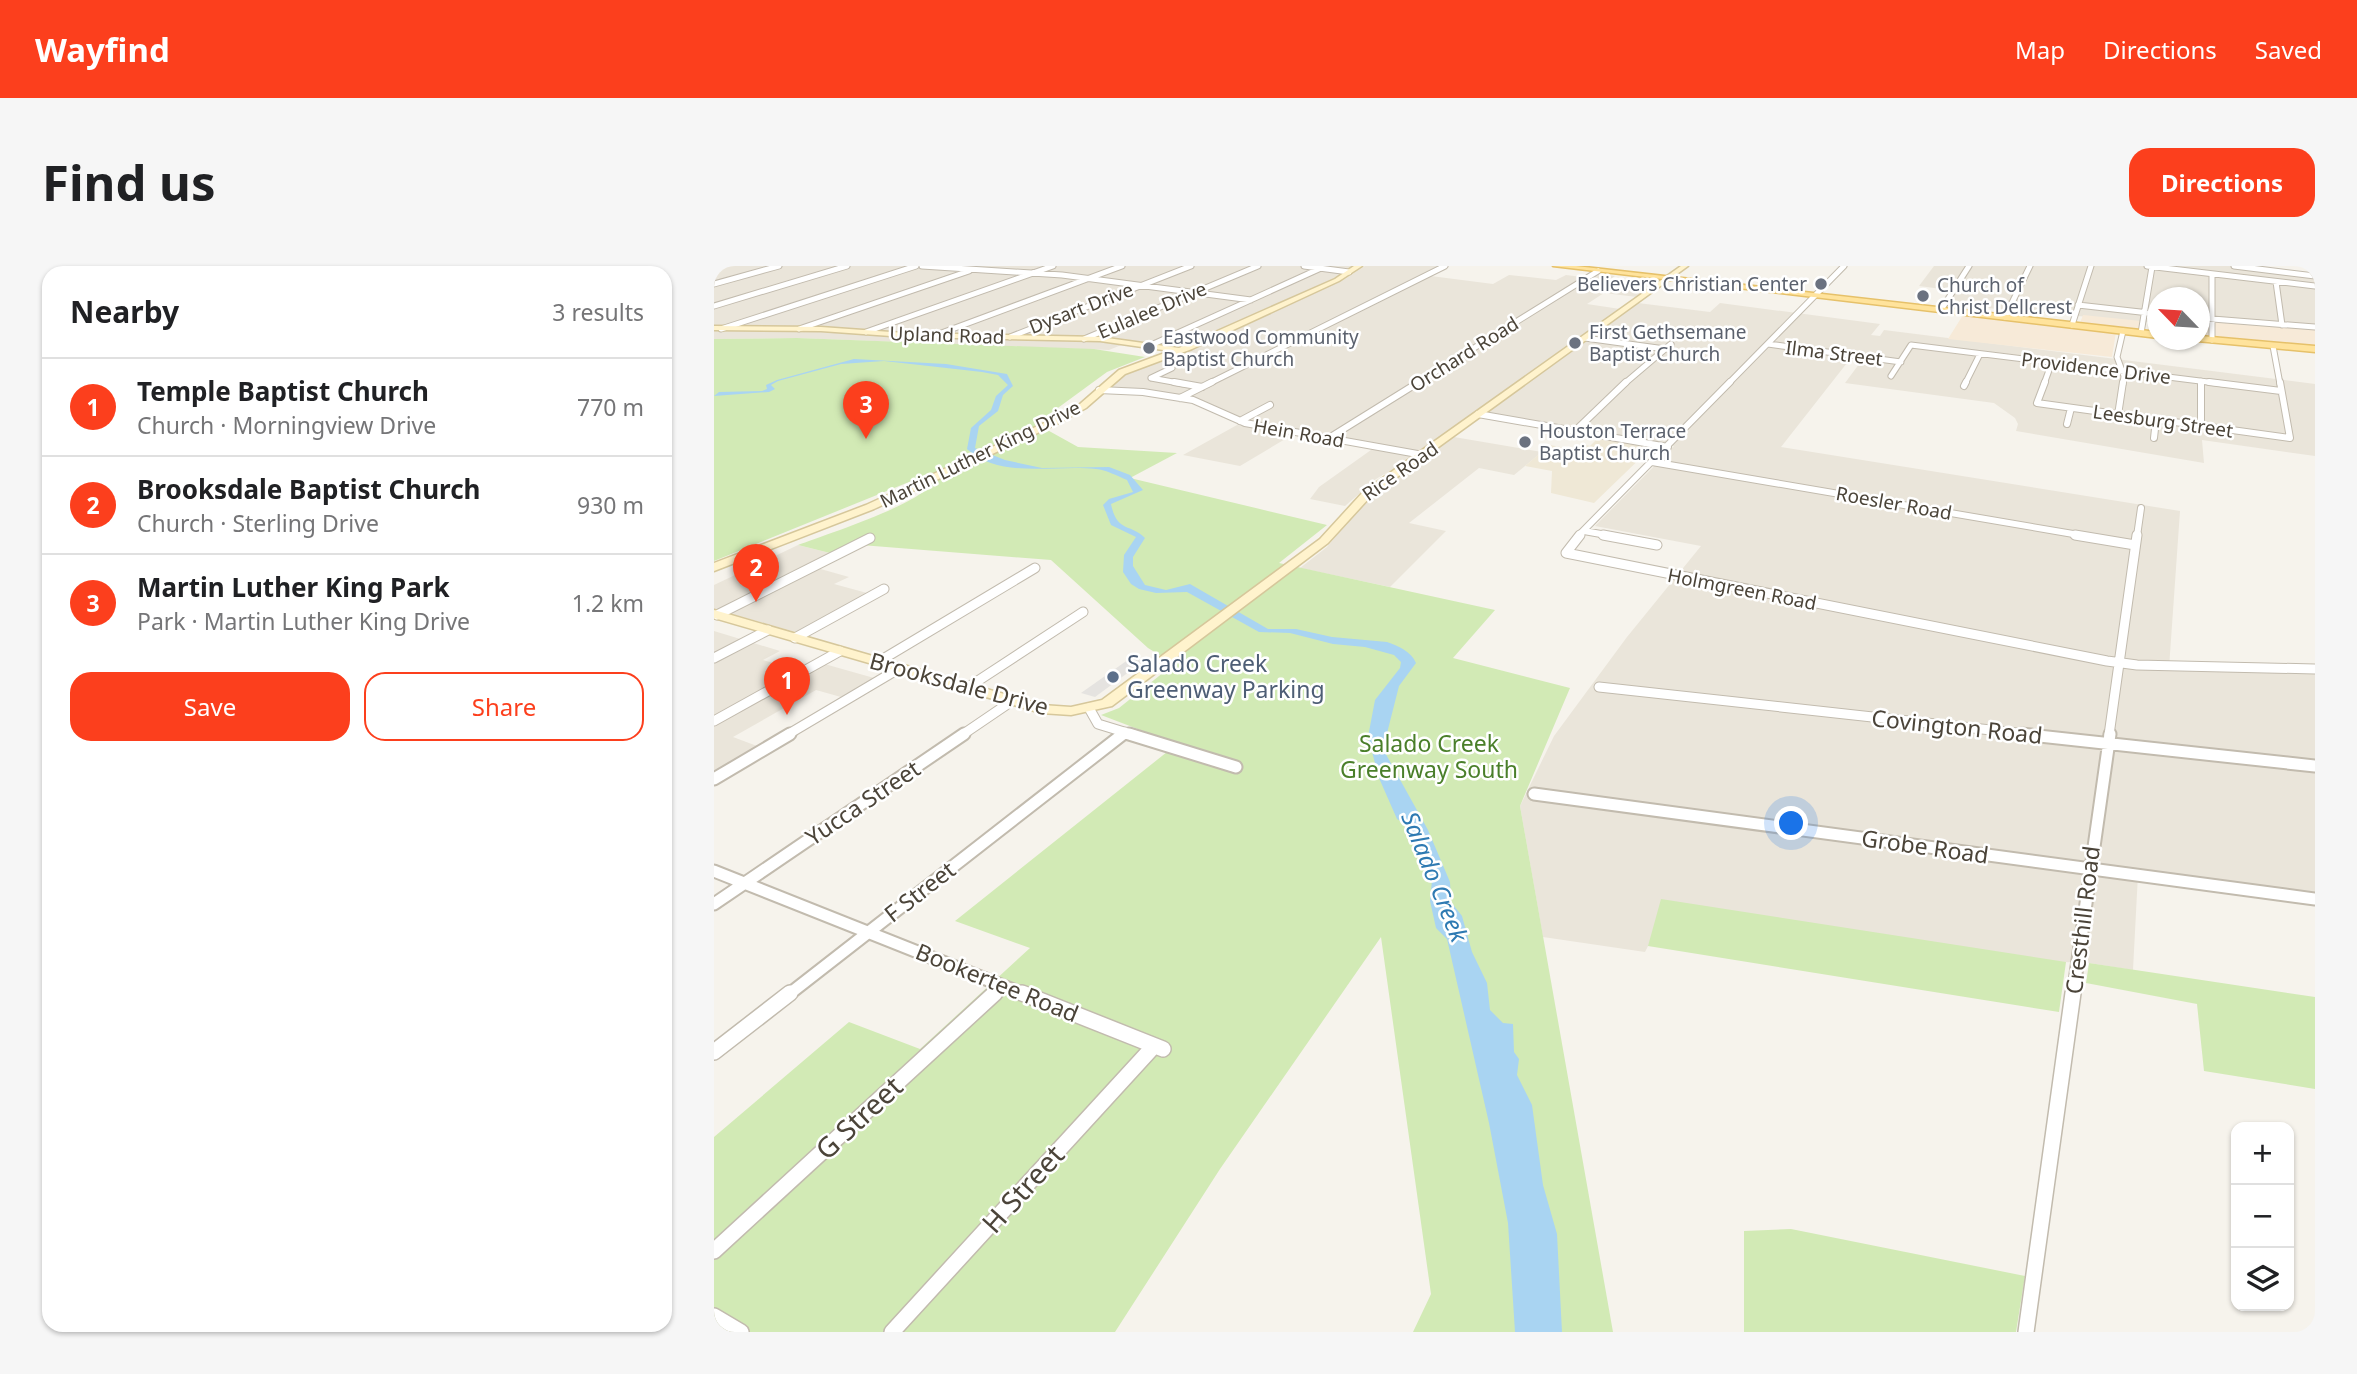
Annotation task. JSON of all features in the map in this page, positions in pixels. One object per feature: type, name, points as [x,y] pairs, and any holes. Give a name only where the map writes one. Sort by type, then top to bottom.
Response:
[{"type":"main road","points":[[1557,266],[2147,334]]},
{"type":"main road","points":[[2212,340],[2315,349]]},
{"type":"street","points":[[714,284],[779,266]]},
{"type":"street","points":[[714,306],[847,266]]},
{"type":"street","points":[[718,329],[916,266]]},
{"type":"street","points":[[922,266],[1034,272],[1251,300]]},
{"type":"street","points":[[799,328],[985,266]]},
{"type":"street","points":[[866,332],[1053,266]]},
{"type":"street","points":[[936,335],[1122,266]]},
{"type":"street","name":"Dysart Drive","points":[[1010,337],[1191,266]]},
{"type":"street","name":"Eulalee Drive","points":[[1084,339],[1258,266]]},
{"type":"street","points":[[1304,266],[1349,272]]},
{"type":"street","name":"Martin Luther King Drive","points":[[714,567],[915,487],[1052,424],[1083,406],[1122,372],[1180,351],[1359,266]]},
{"type":"street","points":[[1180,398],[1445,266]]},
{"type":"street","name":"Rice Road","points":[[1090,708],[1115,699],[1148,675],[1331,535],[1367,494],[1685,266]]},
{"type":"street","name":"Holmgreen Road","points":[[1844,266],[1567,548],[1566,554],[2117,662],[2315,669]]},
{"type":"street","points":[[1941,310],[1969,266]]},
{"type":"street","points":[[2005,317],[2030,266]]},
{"type":"street","points":[[2072,325],[2091,266]]},
{"type":"street","points":[[2141,333],[2150,266],[2315,286]]},
{"type":"street","points":[[2234,266],[2315,276]]},
{"type":"street","points":[[1149,346],[1321,268]]},
{"type":"street","name":"Orchard Road","points":[[1329,438],[1598,271]]},
{"type":"street","points":[[2212,274],[2212,340]]},
{"type":"street","points":[[2276,282],[2282,325]]},
{"type":"street","points":[[2078,305],[2147,312]]},
{"type":"street","points":[[2212,319],[2315,327]]},
{"type":"street","name":"Upland Road","points":[[718,329],[799,328],[1084,339],[1180,351]]},
{"type":"street","points":[[2118,415],[2124,372],[2117,357],[2123,331]]},
{"type":"street","points":[[1585,338],[1664,349]]},
{"type":"street","points":[[1574,431],[1604,401],[1671,344]]},
{"type":"street","name":"Ilma Street","points":[[1768,344],[1901,362]]},
{"type":"street","name":"Providence Drive","points":[[1901,362],[1911,345],[2281,391]]},
{"type":"street","points":[[2273,346],[2281,391]]},
{"type":"street","points":[[1964,386],[1980,354]]},
{"type":"street","points":[[1891,376],[1901,362]]},
{"type":"street","name":"Leesburg Street","points":[[2052,362],[2037,404],[2290,438],[2281,391]]},
{"type":"street","points":[[1172,368],[1151,378],[1202,387]]},
{"type":"street","points":[[2201,381],[2201,426]]},
{"type":"street","name":"Hein Road","points":[[1099,390],[1180,398],[1202,403],[1240,421],[1423,455]]},
{"type":"street","points":[[1240,421],[1270,405]]},
{"type":"street","points":[[2067,424],[2071,408]]},
{"type":"street","points":[[1478,415],[1668,447]]},
{"type":"street","points":[[2154,438],[2156,420]]},
{"type":"street","name":"Roesler Road","points":[[1652,462],[2135,545]]},
{"type":"street","name":"Cresthill Road","points":[[2026,1332],[2117,662],[2141,508]]},
{"type":"street","points":[[1584,531],[1657,545]]},
{"type":"street","points":[[715,615],[870,538]]},
{"type":"street","points":[[878,662],[1035,568]]},
{"type":"street","points":[[795,638],[884,590]]},
{"type":"street","points":[[967,688],[1083,612]]},
{"type":"street","name":"Brooksdale Drive","points":[[715,615],[1049,711],[1090,708]]},
{"type":"street","points":[[714,658],[768,630]]},
{"type":"street","points":[[714,721],[840,651]]},
{"type":"street","points":[[714,779],[900,668]]},
{"type":"street","name":"Covington Road","points":[[1599,687],[2315,766]]},
{"type":"street","name":"Yucca Street","points":[[714,904],[1012,701]]},
{"type":"street","points":[[1090,708],[1098,724],[1236,766]]},
{"type":"street","name":"F Street","points":[[714,1052],[1125,732]]},
{"type":"street","name":"Grobe Road","points":[[1534,794],[2315,899]]},
{"type":"street","name":"Bookertee Road","points":[[714,871],[1158,1047]]},
{"type":"street","name":"G Street","points":[[714,1251],[1003,986]]},
{"type":"street","name":"H Street","points":[[892,1332],[1158,1047]]},
{"type":"street","points":[[714,1316],[741,1332]]},
{"type":"shaded area","points":[[714,266],[1352,266],[1336,278],[1178,348],[1131,341],[1109,350],[797,338],[714,339]]},
{"type":"shaded area","points":[[1365,266],[1440,266],[1423,275],[1493,284],[1509,275],[1556,280],[1566,275],[1590,278],[1598,274],[1615,276],[1604,283],[1644,292],[1637,297],[1604,293],[1587,304],[1620,309],[1412,458],[1376,479],[1345,506],[1310,499],[1319,487],[1378,445],[1245,421],[1206,402],[1108,388],[1126,373],[1189,350],[1345,279]]},
{"type":"shaded area","points":[[1934,266],[2240,266],[2315,277],[2315,328],[2210,321],[2210,287],[2147,287],[2147,322],[1976,307],[1973,311],[1954,309],[1947,307],[1957,291],[1919,286]]},
{"type":"shaded area","points":[[1638,303],[1710,312],[1720,303],[1880,324],[1871,335],[1880,336],[1884,330],[2315,384],[2315,456],[2202,440],[2204,463],[2016,431],[2018,424],[2015,418],[1994,403],[1845,383],[1865,356],[1854,354],[1781,447],[2180,511],[2169,668],[2315,673],[2315,896],[2138,874],[2133,970],[2089,963],[1648,946],[1645,952],[1543,937],[1520,806],[1554,736],[1627,637],[1701,546],[1595,526],[1674,446],[1485,413]]},
{"type":"shaded area","points":[[1963,315],[2116,332],[2112,357],[1948,339]]},
{"type":"shaded area","points":[[2083,315],[2141,321],[2139,330],[2080,323]]},
{"type":"shaded area","points":[[2210,321],[2315,328],[2315,346],[2210,338]]},
{"type":"shaded area","points":[[1237,425],[1292,435],[1240,466],[1183,455]]},
{"type":"shaded area","points":[[1454,437],[1542,452],[1514,475],[1479,468],[1409,523],[1446,531],[1390,587],[1300,568],[1327,547],[1370,496]]},
{"type":"shaded area","points":[[1598,438],[1652,447],[1594,503],[1551,493],[1552,471],[1525,466],[1550,445],[1576,450],[1582,444],[1590,446]]},
{"type":"shaded area","points":[[798,545],[834,554],[810,566],[849,577],[834,584],[867,593],[796,632],[714,609],[714,585]]},
{"type":"shaded area","points":[[714,631],[780,651],[763,660],[796,670],[814,661],[874,678],[841,697],[816,690],[733,737],[757,746],[714,772]]},
{"type":"shaded area","name":"Salado Creek Greenway Parking","points":[[1132,657],[1145,660],[1095,697],[1081,693]]},
{"type":"green space","name":"Salado Creek Greenway South","points":[[797,338],[1094,349],[1145,357],[1107,372],[1040,421],[1042,427],[1078,447],[1177,453],[1130,478],[1327,525],[1279,563],[1495,610],[1453,658],[1570,688],[1520,806],[1613,1332],[1413,1332],[1431,1294],[1381,937],[1220,1169],[1115,1332],[714,1332],[714,1137],[849,1022],[920,1049],[1030,948],[955,921],[1177,744],[1101,715],[1119,708],[1174,664],[1148,648],[1051,560],[861,545],[834,554],[798,545],[891,509],[923,492],[930,484],[909,482],[714,561],[714,339]]},
{"type":"green space","points":[[1661,899],[2066,962],[2059,1012],[1648,946]]},
{"type":"green space","points":[[2089,963],[2315,997],[2315,1089],[2204,1071],[2197,1004],[2086,983]]},
{"type":"green space","points":[[1791,1229],[2025,1276],[2016,1332],[1744,1332],[1744,1231]]},
{"type":"water","name":"Salado Creek","points":[[854,359],[946,364],[1007,374],[1013,386],[1003,395],[998,411],[979,426],[975,448],[1005,460],[1042,468],[1109,467],[1130,475],[1143,490],[1111,504],[1120,524],[1145,538],[1133,557],[1133,566],[1145,585],[1166,590],[1190,584],[1268,629],[1296,629],[1332,637],[1387,642],[1404,650],[1414,659],[1416,663],[1399,686],[1383,749],[1428,830],[1450,882],[1451,902],[1462,916],[1472,952],[1487,983],[1490,1010],[1503,1023],[1513,1024],[1514,1052],[1519,1059],[1517,1075],[1532,1105],[1543,1185],[1557,1234],[1562,1332],[1515,1332],[1508,1223],[1489,1123],[1447,939],[1436,928],[1430,901],[1432,880],[1409,836],[1410,827],[1397,819],[1379,778],[1368,737],[1375,700],[1400,668],[1401,662],[1394,655],[1365,647],[1333,644],[1290,633],[1259,632],[1187,592],[1156,593],[1131,584],[1123,572],[1124,555],[1136,537],[1111,525],[1103,505],[1109,499],[1133,492],[1127,480],[1096,469],[1012,468],[981,459],[967,449],[971,428],[991,410],[996,396],[1008,385],[998,375],[884,361],[841,364],[778,381],[771,385],[775,389],[769,392],[714,396],[719,392],[762,391],[767,389],[766,385],[777,380]]},
{"type":"place","name":"Believers Christian Center","points":[[1821,284]]},
{"type":"place","name":"Church of Christ Dellcrest","points":[[1923,296]]},
{"type":"place","name":"First Gethsemane Baptist Church","points":[[1575,343]]},
{"type":"place","name":"Eastwood Community Baptist Church","points":[[1149,348]]},
{"type":"place","name":"Martin Luther King Park","points":[[866,439]]},
{"type":"place","name":"Houston Terrace Baptist Church","points":[[1525,442]]},
{"type":"place","name":"Brooksdale Baptist Church","points":[[756,602]]},
{"type":"place","name":"Salado Creek Greenway Parking","points":[[1113,677]]},
{"type":"place","name":"Temple Baptist Church","points":[[787,715]]}]
